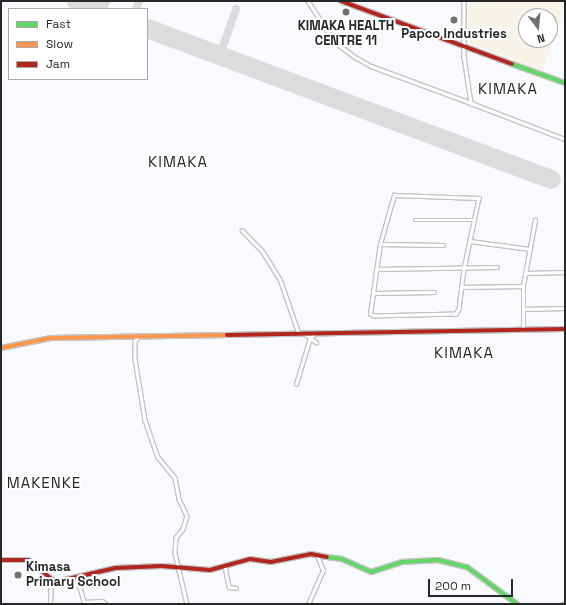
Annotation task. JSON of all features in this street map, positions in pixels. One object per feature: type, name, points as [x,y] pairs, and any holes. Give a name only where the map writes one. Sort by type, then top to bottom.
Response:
[{"type":"street","points":[[308,1],[335,42],[370,66],[565,139]]},
{"type":"street","points":[[341,1],[565,83]]},
{"type":"street","points":[[464,1],[463,45],[471,103]]},
{"type":"street","points":[[396,195],[476,196],[480,201],[474,220],[464,268],[459,309],[453,315],[372,315],[369,311],[380,244],[392,198],[396,195]]},
{"type":"street","points":[[415,220],[474,220]]},
{"type":"street","points":[[523,331],[523,286],[529,249],[536,220]]},
{"type":"street","points":[[242,230],[263,252],[280,278],[302,334],[316,342]]},
{"type":"street","points":[[470,241],[529,249]]},
{"type":"street","points":[[380,244],[443,245]]},
{"type":"street","points":[[376,269],[497,268]]},
{"type":"street","points":[[525,273],[565,272]]},
{"type":"street","points":[[461,286],[523,286]]},
{"type":"street","points":[[372,293],[434,292]]},
{"type":"street","points":[[523,309],[565,308]]},
{"type":"street","points":[[1,348],[51,338],[523,331],[565,329]]},
{"type":"street","points":[[296,384],[310,338],[315,334]]},
{"type":"street","points":[[140,336],[135,341],[134,353],[145,420],[158,456],[175,478],[179,499],[187,516],[183,529],[176,538],[177,568],[187,604]]},
{"type":"street","points":[[308,604],[323,571],[316,555]]},
{"type":"street","points":[[51,581],[77,577],[115,568],[177,568],[210,570],[250,559],[271,562],[316,555],[342,559],[371,572],[411,561],[438,560],[459,563],[517,604]]},
{"type":"street","points":[[1,560],[15,558],[28,560],[51,581]]},
{"type":"street","points":[[225,566],[229,587],[236,588]]},
{"type":"street","points":[[77,577],[84,602],[102,601],[106,604]]},
{"type":"street","points":[[50,604],[51,581]]},
{"type":"shaded area","points":[[469,1],[565,1],[565,9],[558,28],[558,8],[518,8],[518,48],[551,48],[542,72],[467,42]]},
{"type":"taxiway","points":[[103,8],[106,1]]},
{"type":"taxiway","points":[[136,8],[139,1]]},
{"type":"taxiway","points":[[220,55],[236,9]]},
{"type":"runway","points":[[76,1],[94,8]]},
{"type":"runway","points":[[148,28],[551,179]]},
{"type":"traffic: fast","points":[[512,64],[565,83]]},
{"type":"traffic: fast","points":[[327,557],[342,559],[371,572],[402,562],[438,560],[467,567],[517,604]]},
{"type":"traffic: slow","points":[[1,348],[51,338],[227,335]]},
{"type":"traffic: jam","points":[[341,1],[512,64]]},
{"type":"traffic: jam","points":[[227,335],[565,329]]},
{"type":"traffic: jam","points":[[1,560],[28,560],[55,582],[115,568],[162,566],[210,570],[250,559],[271,562],[311,554],[327,557]]},
{"type":"place","name":"KIMAKA HEALTH CENTRE 11","points":[[346,12]]},
{"type":"place","name":"Papco Industries","points":[[454,20]]},
{"type":"place","name":"Kimasa Primary School","points":[[18,575]]},
{"type":"district","name":"KIMAKA","points":[[508,89]]},
{"type":"district","name":"KIMAKA","points":[[178,162]]},
{"type":"district","name":"KIMAKA","points":[[464,353]]},
{"type":"district","name":"MAKENKE","points":[[44,483]]}]
